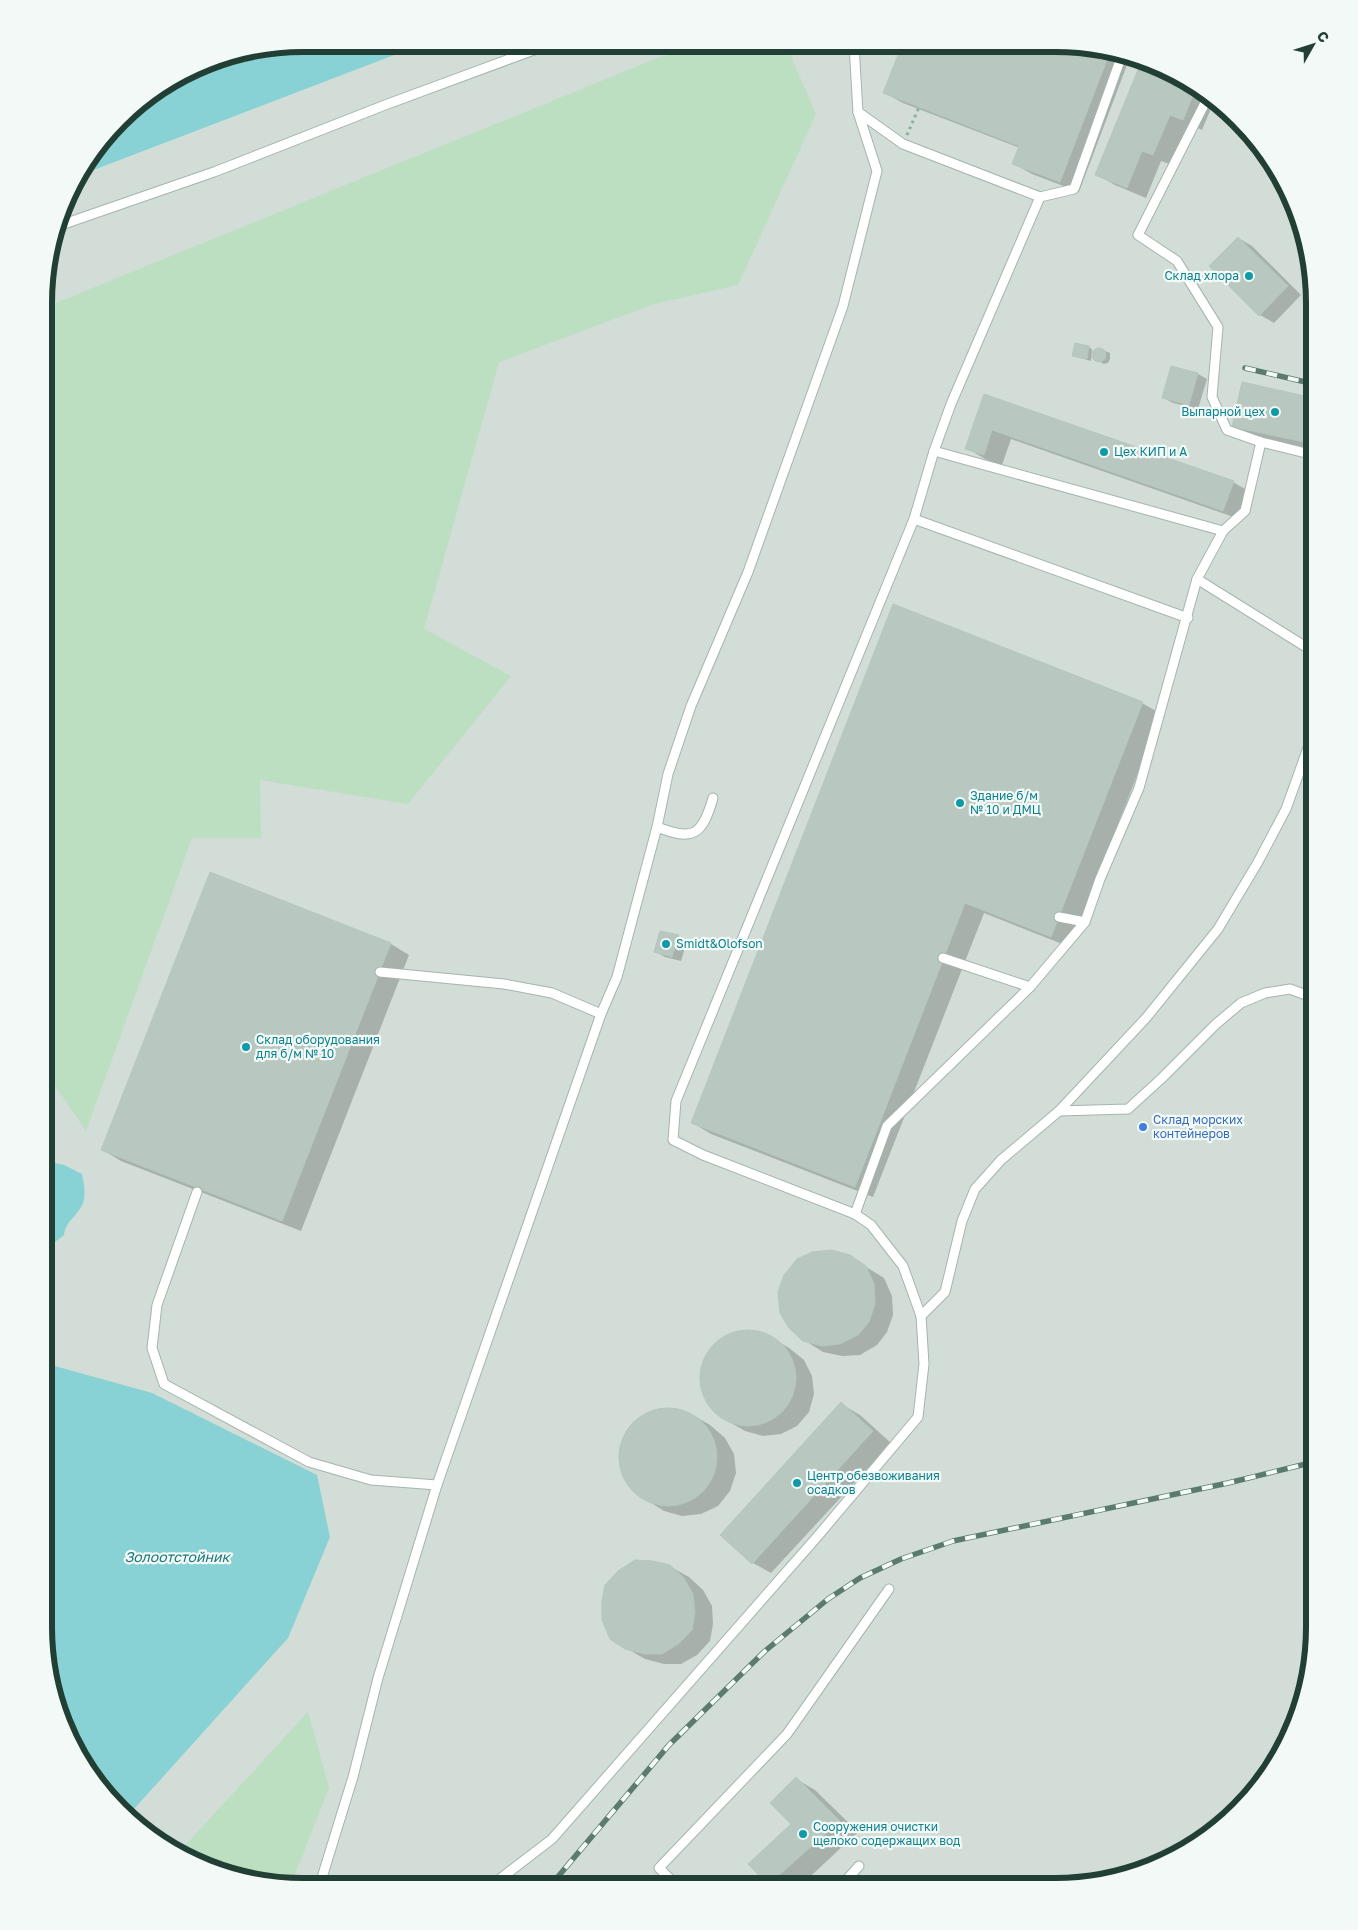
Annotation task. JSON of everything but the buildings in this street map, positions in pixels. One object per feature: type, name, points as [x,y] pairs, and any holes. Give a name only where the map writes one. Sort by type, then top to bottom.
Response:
[{"type":"lane","points":[[66,223],[214,172],[385,105],[528,52]]},
{"type":"lane","points":[[322,1878],[353,1777],[378,1678],[436,1485],[601,1014],[617,977],[657,827],[668,774],[691,706],[748,572],[843,306],[858,239],[877,171],[858,112],[854,52]]},
{"type":"lane","points":[[858,112],[903,144],[1040,197],[1074,189],[1120,61]]},
{"type":"lane","points":[[1206,103],[1138,235],[1177,261],[1218,327],[1212,397],[1227,430],[1260,442],[1306,453]]},
{"type":"lane","points":[[501,1878],[552,1839],[793,1565],[918,1418],[924,1364],[921,1316],[903,1266],[871,1225],[855,1214],[703,1155],[673,1140],[675,1111],[676,1101],[914,519],[934,451],[951,404],[1040,197]]},
{"type":"lane","points":[[855,1214],[887,1126],[1030,987],[1085,922],[1100,879],[1139,788],[1188,618],[1197,580],[1223,531],[1245,510],[1260,442]]},
{"type":"lane","points":[[934,451],[1223,531]]},
{"type":"lane","points":[[914,519],[1188,618]]},
{"type":"lane","points":[[1197,580],[1306,647]]},
{"type":"lane","points":[[921,1316],[945,1292],[962,1221],[975,1189],[1001,1160],[1059,1111],[1146,1018],[1218,929],[1258,862],[1286,808],[1306,754]]},
{"type":"lane","points":[[657,827],[677,835],[690,835],[701,827],[708,814],[712,798]]},
{"type":"lane","points":[[1060,916],[1085,922]]},
{"type":"lane","points":[[943,958],[1030,987]]},
{"type":"lane","points":[[380,972],[504,984],[552,993],[601,1014]]},
{"type":"lane","points":[[1059,1111],[1128,1109],[1241,1002],[1265,993],[1290,990],[1306,995]]},
{"type":"lane","points":[[198,1192],[157,1305],[152,1348],[164,1384],[309,1462],[370,1480],[436,1485]]},
{"type":"lane","points":[[669,1878],[659,1868],[787,1734],[889,1589]]},
{"type":"lane","points":[[848,1878],[859,1866]]},
{"type":"path","points":[[903,144],[919,107]]},
{"type":"shaded area","points":[[402,52],[1055,52],[1104,57],[1166,78],[1194,95],[1232,126],[1263,164],[1280,192],[1297,238],[1301,254],[1306,303],[1306,1627],[1301,1676],[1280,1738],[1263,1766],[1243,1792],[1220,1815],[1194,1835],[1166,1852],[1120,1869],[1104,1873],[1055,1878],[287,1877],[238,1869],[192,1852],[178,1844],[151,1826],[126,1804],[95,1766],[78,1738],[61,1692],[57,1676],[52,1627],[52,303],[57,254],[61,238],[78,192],[90,171]]},
{"type":"green space","points":[[684,52],[789,52],[816,114],[738,285],[654,304],[499,362],[424,629],[511,676],[408,804],[260,780],[261,838],[192,838],[86,1131],[52,1081],[52,305],[660,57]]},
{"type":"green space","points":[[308,1712],[329,1788],[294,1877],[254,1873],[238,1869],[183,1847]]},
{"type":"water","points":[[402,52],[90,171],[115,138],[138,115],[178,86],[207,72],[254,57],[287,53]]},
{"type":"water","points":[[52,1162],[64,1165],[82,1174],[83,1203],[79,1211],[68,1223],[64,1235],[52,1244]]},
{"type":"water","name":"Золоотстойник","points":[[52,1365],[152,1393],[317,1475],[330,1537],[288,1638],[132,1810],[126,1804],[104,1779],[86,1752],[72,1723],[57,1676],[52,1627]]},
{"type":"railway","points":[[1245,368],[1306,382]]},
{"type":"railway","points":[[557,1878],[669,1745],[765,1651],[828,1599],[860,1578],[901,1559],[953,1541],[1228,1483],[1306,1464]]},
{"type":"place","name":"Склад хлора","points":[[1249,276]]},
{"type":"place","name":"Выпарной цех","points":[[1275,412]]},
{"type":"place","name":"Цех КИП и А","points":[[1104,452]]},
{"type":"place","name":"Здание б/м № 10 и ДМЦ","points":[[960,803]]},
{"type":"place","name":"Smidt&Olofson","points":[[666,944]]},
{"type":"place","name":"Склад оборудования для б/м № 10","points":[[246,1047]]},
{"type":"place","name":"Склад морских контейнеров","points":[[1143,1127]]},
{"type":"place","name":"Центр обезвоживания осадков","points":[[797,1483]]},
{"type":"place","name":"Сооружения очистки щелоко содержащих вод","points":[[803,1834]]}]
